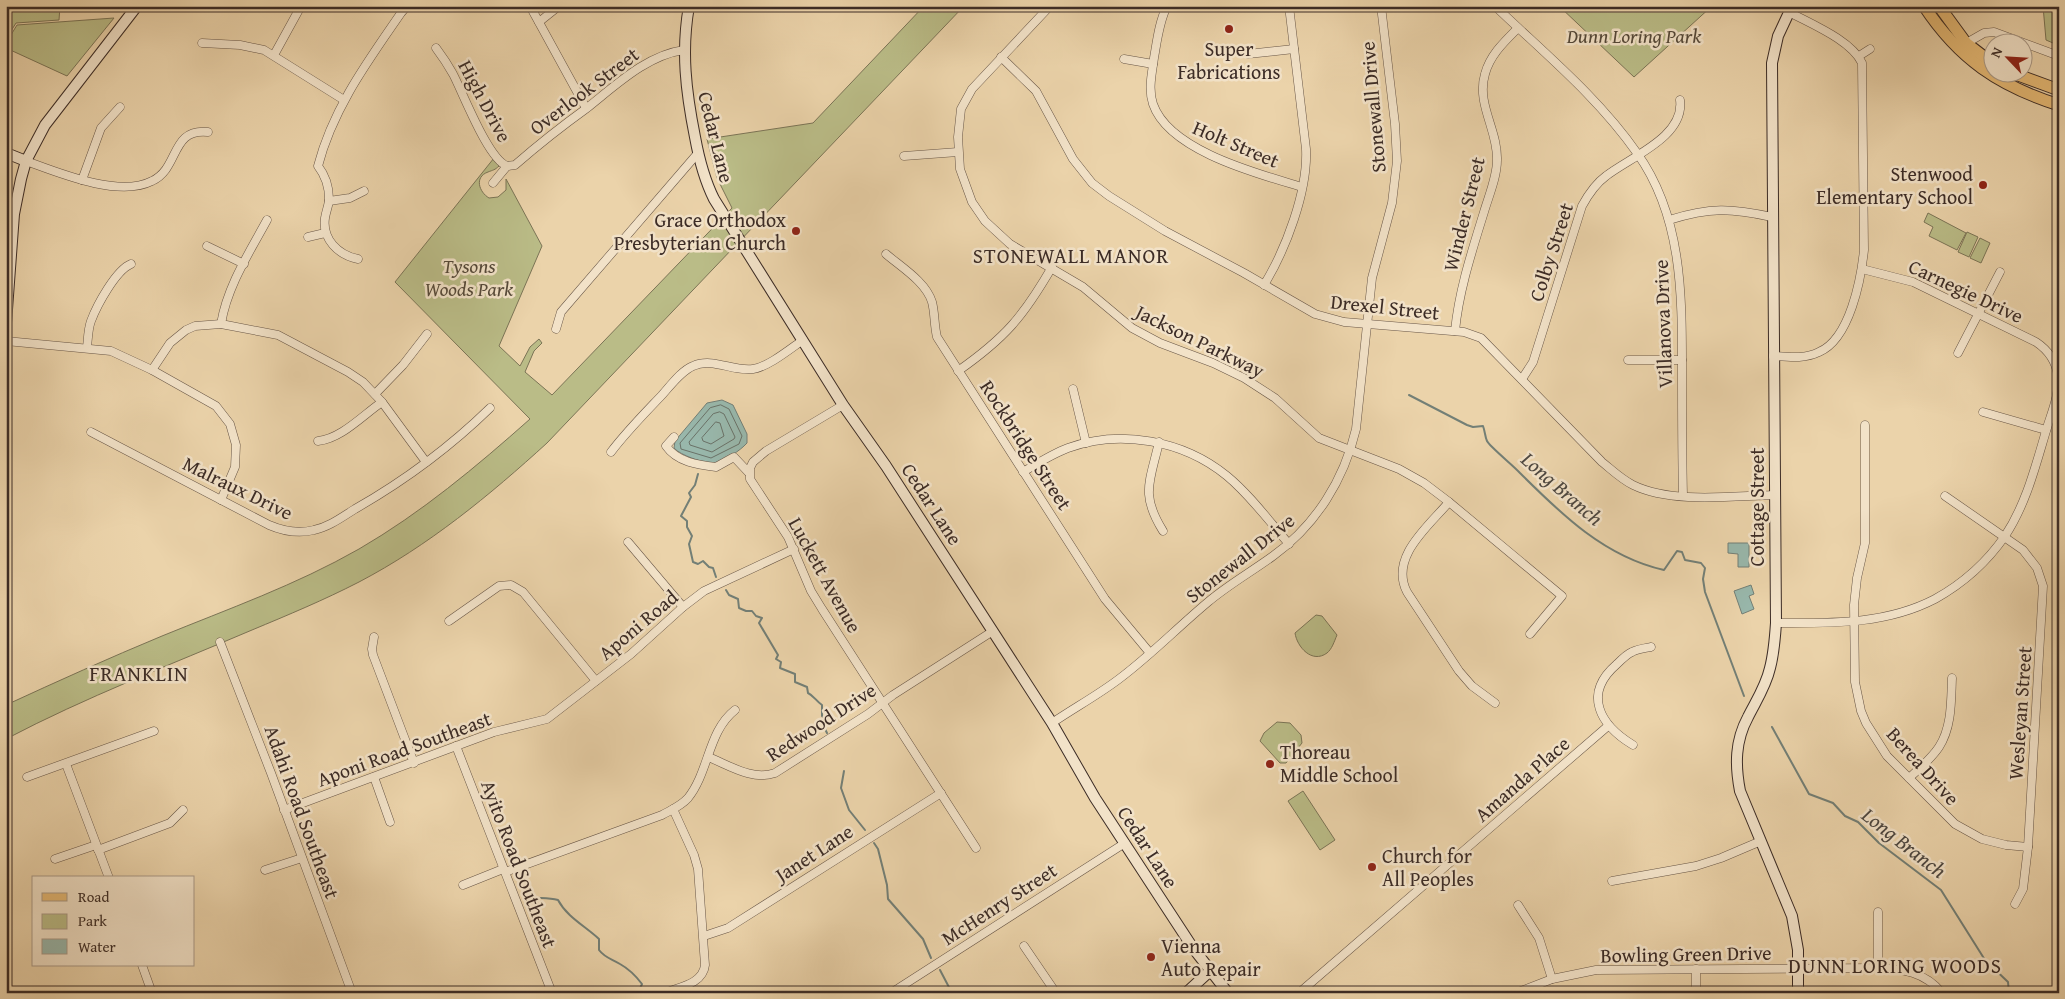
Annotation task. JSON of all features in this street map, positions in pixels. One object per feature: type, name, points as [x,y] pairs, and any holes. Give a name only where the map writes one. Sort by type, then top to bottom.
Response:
[{"type":"main road","points":[[1924,6],[1961,46],[2002,81],[2028,95],[2059,104]]},
{"type":"main road","points":[[1939,6],[1961,46],[1982,58]]},
{"type":"main road","points":[[2032,80],[2059,90]]},
{"type":"street","points":[[6,323],[14,214],[26,161],[45,125],[137,6]]},
{"type":"street","points":[[274,55],[301,6]]},
{"type":"street","points":[[358,260],[341,253],[325,233],[325,220],[330,201],[324,175],[318,166],[323,146],[344,100],[408,6]]},
{"type":"street","points":[[530,6],[586,108]]},
{"type":"street","points":[[539,22],[559,6]]},
{"type":"street","name":"Cedar Lane","points":[[689,6],[684,50],[686,90],[702,171],[714,199],[843,405],[886,466],[994,631],[1124,843],[1189,942],[1228,993]]},
{"type":"street","name":"Jackson Parkway","points":[[1050,6],[965,98],[959,119],[958,152],[965,186],[972,202],[985,221],[1010,244],[1083,287],[1132,328],[1160,343],[1213,363],[1244,378],[1275,398],[1319,438],[1399,469],[1424,483],[1562,596],[1530,634]]},
{"type":"street","name":"Holt Street","points":[[1167,6],[1159,29],[1151,90],[1153,104],[1162,122],[1176,136],[1230,164],[1302,187]]},
{"type":"street","points":[[1264,285],[1283,251],[1306,170],[1306,148],[1289,6]]},
{"type":"street","name":"Stonewall Drive","points":[[1052,723],[1119,679],[1218,594],[1289,544],[1325,503],[1339,478],[1351,451],[1359,412],[1366,324],[1372,278],[1392,203],[1397,161],[1395,124],[1381,6]]},
{"type":"street","name":"Villanova Drive","points":[[1495,6],[1599,106],[1639,154],[1669,220],[1680,275],[1683,496]]},
{"type":"street","points":[[1774,356],[1809,356],[1831,344],[1844,327],[1862,270],[1864,209],[1863,69],[1859,56],[1844,42],[1791,9]]},
{"type":"street","name":"Cottage Street","points":[[1791,9],[1778,36],[1772,63],[1776,623],[1770,669],[1742,731],[1736,757],[1736,774],[1740,791],[1792,916],[1797,936],[1798,993]]},
{"type":"street","name":"Winder Street","points":[[1455,330],[1460,292],[1496,171],[1496,144],[1483,95],[1484,76],[1497,50],[1518,28]]},
{"type":"street","points":[[1961,46],[1984,33],[1994,32],[2059,56]]},
{"type":"street","points":[[202,43],[250,46],[274,55],[344,100]]},
{"type":"street","name":"High Drive","points":[[436,48],[453,73],[487,142],[500,162],[507,166]]},
{"type":"street","points":[[1248,54],[1294,49]]},
{"type":"street","points":[[1859,56],[1870,49]]},
{"type":"street","name":"Overlook Street","points":[[507,166],[514,165],[586,108],[656,58],[670,52],[684,50]]},
{"type":"street","name":"Drexel Street","points":[[1002,58],[1036,91],[1072,160],[1092,183],[1108,196],[1165,231],[1315,314],[1336,320],[1366,324],[1455,330],[1472,333],[1481,338],[1602,462],[1631,484],[1652,492],[1683,496],[1774,495]]},
{"type":"street","points":[[1124,59],[1153,64]]},
{"type":"street","name":"Colby Street","points":[[1522,379],[1533,362],[1582,206],[1590,191],[1605,176],[1661,139],[1675,124],[1681,112],[1680,100]]},
{"type":"street","points":[[82,180],[101,128],[120,107]]},
{"type":"street","points":[[6,152],[26,161],[82,180],[114,186],[134,186],[147,184],[167,170],[184,137],[194,132],[208,132]]},
{"type":"street","points":[[904,156],[958,152]]},
{"type":"street","points":[[556,329],[561,312],[698,153]]},
{"type":"street","points":[[493,183],[507,166]]},
{"type":"street","points":[[330,201],[350,198],[364,191]]},
{"type":"street","points":[[1669,220],[1704,211],[1727,209],[1772,217]]},
{"type":"street","points":[[221,324],[227,299],[267,220]]},
{"type":"street","points":[[308,237],[325,233]]},
{"type":"street","points":[[207,246],[244,264]]},
{"type":"street","name":"Rockbridge Street","points":[[886,254],[928,293],[932,302],[937,336],[958,370],[1105,599],[1150,652]]},
{"type":"street","points":[[87,348],[89,329],[95,313],[118,274],[131,264]]},
{"type":"street","points":[[958,370],[987,350],[1014,324],[1031,302],[1052,268]]},
{"type":"street","name":"Carnegie Drive","points":[[1776,623],[1854,622],[1901,613],[1934,599],[1951,589],[1978,568],[2004,537],[2017,517],[2028,494],[2058,384],[2056,368],[2052,358],[2036,342],[1909,280],[1862,270]]},
{"type":"street","points":[[1958,353],[2000,272]]},
{"type":"street","points":[[152,370],[163,351],[182,333],[195,326],[221,324],[261,331],[290,340],[363,382],[382,402],[426,462]]},
{"type":"street","points":[[375,394],[403,365],[428,334]]},
{"type":"street","points":[[611,452],[684,371],[704,363],[754,369],[803,340]]},
{"type":"street","points":[[6,341],[112,351],[152,370],[216,406],[230,424],[237,456],[231,480],[221,500]]},
{"type":"street","points":[[1628,360],[1682,360]]},
{"type":"street","points":[[1073,389],[1086,443]]},
{"type":"street","points":[[318,441],[337,435],[382,402]]},
{"type":"street","points":[[674,437],[664,449],[681,459],[716,467],[734,457],[749,470],[753,462],[766,451],[843,405]]},
{"type":"street","name":"Malraux Drive","points":[[91,432],[276,528],[293,532],[313,531],[330,524],[366,503],[426,462],[490,408]]},
{"type":"street","points":[[1984,412],[2046,430]]},
{"type":"street","name":"Berea Drive","points":[[1865,425],[1865,543],[1855,590],[1854,622],[1855,682],[1861,711],[1880,747],[1945,816],[1964,831],[1996,843],[2028,847]]},
{"type":"street","points":[[1023,472],[1045,458],[1086,443],[1119,439],[1158,442],[1178,448],[1199,458],[1227,476],[1289,544]]},
{"type":"street","points":[[1158,442],[1148,497],[1150,508],[1163,531]]},
{"type":"street","name":"Luckett Avenue","points":[[749,470],[750,479],[794,549],[815,597],[976,848]]},
{"type":"street","name":"Wesleyan Street","points":[[1945,496],[2029,556],[2040,575],[2044,591],[2028,847],[2023,889],[2014,904]]},
{"type":"street","points":[[1449,502],[1411,547],[1402,569],[1403,582],[1407,592],[1459,671],[1472,686],[1495,703]]},
{"type":"street","points":[[628,542],[683,606]]},
{"type":"street","name":"Aponi Road","points":[[506,728],[538,723],[547,719],[631,654],[683,606],[709,589],[794,549]]},
{"type":"street","points":[[449,621],[489,593],[502,586],[511,585],[523,592],[596,681]]},
{"type":"street","name":"Redwood Drive","points":[[708,757],[753,775],[768,776],[775,773],[831,739],[882,703],[994,631]]},
{"type":"street","points":[[374,637],[373,655],[414,763]]},
{"type":"street","name":"Adahi Road Southeast","points":[[220,642],[352,993]]},
{"type":"street","points":[[1633,745],[1621,738],[1608,726],[1598,705],[1598,694],[1602,680],[1608,672],[1632,652],[1651,647]]},
{"type":"street","points":[[1909,778],[1937,750],[1946,733],[1952,678]]},
{"type":"street","points":[[463,885],[597,839],[680,805],[692,792],[723,722],[735,710]]},
{"type":"street","name":"Amanda Place","points":[[1299,993],[1608,726]]},
{"type":"street","name":"Aponi Road Southeast","points":[[284,810],[506,728]]},
{"type":"street","points":[[27,777],[154,731]]},
{"type":"street","name":"Ayito Road Southeast","points":[[456,746],[552,993]]},
{"type":"street","points":[[66,764],[108,876]]},
{"type":"street","points":[[374,777],[390,822]]},
{"type":"street","name":"Janet Lane","points":[[704,936],[728,928],[941,794]]},
{"type":"street","points":[[664,993],[692,982],[701,976],[705,965],[698,869],[694,855],[673,809]]},
{"type":"street","points":[[55,859],[97,848],[170,823],[183,810]]},
{"type":"street","points":[[1612,881],[1696,866],[1761,841]]},
{"type":"street","name":"McHenry Street","points":[[892,993],[1124,843]]},
{"type":"street","points":[[265,870],[302,858]]},
{"type":"street","points":[[1518,905],[1539,938],[1552,979]]},
{"type":"street","points":[[1878,912],[1878,968]]},
{"type":"street","points":[[1024,946],[1056,993]]},
{"type":"street","points":[[142,966],[152,993]]},
{"type":"street","name":"Bowling Green Drive","points":[[1516,993],[1552,979],[1596,970],[1878,968],[1911,972],[1931,981],[1942,993]]},
{"type":"street","points":[[1696,969],[1696,993]]},
{"type":"street","points":[[1186,993],[1210,971]]},
{"type":"green space","points":[[6,6],[60,6],[59,20],[16,23],[6,39]]},
{"type":"green space","name":"Tysons Woods Park","points":[[924,6],[964,6],[547,443],[481,500],[434,536],[385,568],[359,582],[292,613],[97,695],[6,739],[6,705],[142,644],[311,574],[359,549],[426,505],[530,419],[395,282],[494,158],[499,166],[484,174],[479,185],[489,198],[498,197],[506,190],[506,179],[542,246],[499,346],[520,366],[530,347],[539,339],[542,343],[534,351],[525,372],[552,395],[732,208],[717,178],[707,139],[813,123]]},
{"type":"green space","name":"Dunn Loring Park","points":[[1559,6],[1712,6],[1634,77]]},
{"type":"green space","points":[[2043,6],[2059,6],[2059,28],[2053,43],[2046,40]]},
{"type":"green space","points":[[114,18],[67,76],[6,48],[6,43],[17,25]]},
{"type":"green space","points":[[1928,213],[1966,233],[1957,250],[1929,236],[1933,227],[1924,222]]},
{"type":"green space","points":[[1967,232],[1978,237],[1969,257],[1958,252]]},
{"type":"green space","points":[[1980,238],[1990,243],[1981,263],[1970,258]]},
{"type":"green space","points":[[1316,615],[1322,616],[1337,635],[1329,651],[1321,656],[1311,655],[1306,652],[1299,644],[1295,633]]},
{"type":"green space","points":[[1277,722],[1290,723],[1301,735],[1302,743],[1286,763],[1280,763],[1260,741],[1264,733]]},
{"type":"green space","points":[[1303,791],[1335,840],[1320,850],[1288,801]]},
{"type":"water","points":[[722,400],[733,405],[747,434],[747,443],[727,458],[714,463],[705,462],[677,451],[674,448],[675,441],[707,403]]},
{"type":"water","points":[[1728,543],[1749,543],[1749,567],[1738,567],[1738,554],[1728,553]]},
{"type":"water","points":[[1751,585],[1754,594],[1749,596],[1754,609],[1742,614],[1734,591]]},
{"type":"waterway","name":"Long Branch","points":[[1409,395],[1467,425],[1473,427],[1483,426],[1487,441],[1493,448],[1552,504],[1585,532],[1622,555],[1664,570],[1677,551],[1682,552],[1685,560],[1701,563],[1705,568],[1703,579],[1705,592],[1744,696]]},
{"type":"waterway","points":[[698,474],[695,485],[689,493],[691,497],[681,516],[687,521],[687,527],[692,536],[689,544],[693,562],[698,564],[703,561],[713,568],[716,577]]},
{"type":"waterway","points":[[726,590],[729,595],[738,599],[739,608],[752,611],[756,616],[762,618],[759,623],[778,655],[776,659],[781,662],[780,668],[795,674],[795,682],[807,687],[808,693],[822,705],[822,716],[828,721],[825,729],[827,733]]},
{"type":"waterway","name":"Long Branch","points":[[1772,727],[1809,794],[1833,803],[1845,816],[1858,822],[1879,843],[1941,890],[1985,960],[2008,982],[2009,993]]},
{"type":"waterway","points":[[844,771],[841,788],[849,810],[865,830]]},
{"type":"waterway","points":[[874,843],[878,849],[887,885],[888,899],[923,939],[931,958]]},
{"type":"waterway","points":[[524,896],[558,900],[571,916],[599,939],[599,950],[601,953],[626,968],[637,978],[642,984],[638,993]]},
{"type":"waterway","points":[[940,970],[952,993]]},
{"type":"place","name":"Super Fabrications","points":[[1229,29]]},
{"type":"place","name":"Stenwood Elementary School","points":[[1983,185]]},
{"type":"place","name":"Grace Orthodox Presbyterian Church","points":[[796,231]]},
{"type":"place","name":"Thoreau Middle School","points":[[1270,764]]},
{"type":"place","name":"Church for All Peoples","points":[[1372,867]]},
{"type":"place","name":"Vienna Auto Repair","points":[[1151,957]]},
{"type":"district","name":"STONEWALL MANOR","points":[[1071,256]]},
{"type":"district","name":"FRANKLIN","points":[[139,674]]},
{"type":"district","name":"DUNN LORING WOODS","points":[[1895,966]]}]
